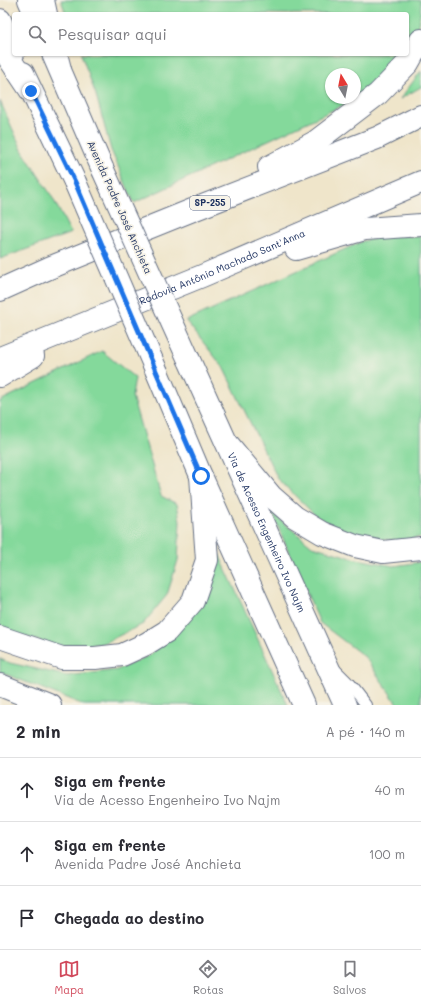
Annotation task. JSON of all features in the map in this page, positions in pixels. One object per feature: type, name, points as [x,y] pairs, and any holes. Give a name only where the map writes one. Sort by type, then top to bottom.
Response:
[{"type":"main road","points":[[29,0],[34,12]]},
{"type":"main road","points":[[43,0],[46,12]]},
{"type":"main road","points":[[0,20],[12,48]]},
{"type":"main road","points":[[190,211],[315,142],[378,94],[408,63],[421,40]]},
{"type":"main road","points":[[0,45],[31,91]]},
{"type":"main road","points":[[15,56],[75,182],[201,476],[304,705]]},
{"type":"main road","name":"Avenida Padre José Anchieta","points":[[56,59],[103,170],[189,360]]},
{"type":"main road","name":"SP-255","points":[[0,290],[49,268],[190,211],[377,138],[421,116]]},
{"type":"main road","name":"Rodovia Antônio Machado Sant'Anna","points":[[0,358],[202,276],[421,182]]},
{"type":"main road","points":[[202,276],[364,229],[421,225]]},
{"type":"main road","points":[[0,282],[49,268]]},
{"type":"main road","points":[[0,376],[91,322]]},
{"type":"main road","name":"Via de Acesso Engenheiro Ivo Najm","points":[[189,360],[345,705]]},
{"type":"main road","points":[[227,443],[271,496],[295,517],[322,533],[354,546],[383,552],[421,548]]},
{"type":"main road","points":[[0,637],[62,658],[95,658],[122,655],[146,644],[167,631],[193,601],[207,560],[201,476]]},
{"type":"main road","points":[[0,685],[50,705]]},
{"type":"lane","points":[[324,659],[349,683],[366,705]]},
{"type":"green space","points":[[61,0],[421,0],[418,24],[409,42],[409,12],[65,12]]},
{"type":"green space","points":[[82,56],[399,56],[386,73],[361,93],[361,68],[325,68],[325,104],[346,104],[134,203],[111,150],[96,95]]},
{"type":"green space","points":[[421,71],[421,87],[400,99]]},
{"type":"green space","points":[[0,101],[22,150],[51,195],[71,233],[0,259]]},
{"type":"green space","points":[[393,235],[421,237],[421,537],[401,541],[357,537],[317,517],[278,479],[223,367],[186,321],[363,241]]},
{"type":"green space","points":[[102,351],[135,378],[132,396],[161,496],[177,504],[180,521],[178,560],[167,595],[143,624],[102,644],[56,646],[0,629],[0,401]]},
{"type":"green space","points":[[272,513],[312,546],[352,558],[394,566],[421,562],[421,705],[398,705],[365,657],[320,623]]},
{"type":"green space","points":[[211,537],[288,705],[84,705],[0,672],[0,659],[10,663],[67,676],[117,670],[150,655],[178,629]]},
{"type":"route","points":[[31,91],[75,182],[201,476]]}]
